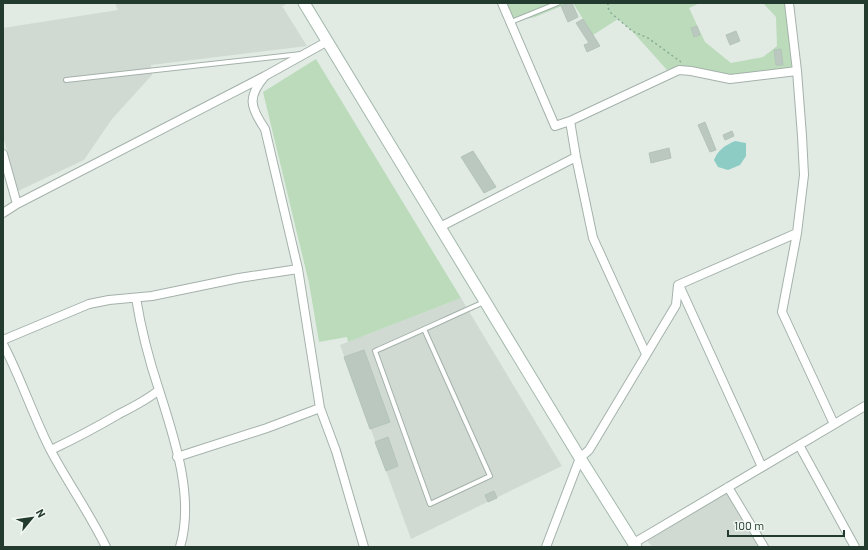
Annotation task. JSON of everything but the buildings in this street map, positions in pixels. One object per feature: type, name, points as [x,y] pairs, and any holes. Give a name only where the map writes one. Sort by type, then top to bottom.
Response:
[{"type":"street","points":[[304,3],[580,458],[635,545],[728,487],[865,406]]},
{"type":"street","points":[[502,3],[555,126],[570,121],[679,70],[692,71],[730,79],[797,70]]},
{"type":"street","points":[[789,3],[797,70],[804,175],[796,233],[782,312],[834,424]]},
{"type":"street","points":[[3,213],[17,204],[265,76],[328,41]]},
{"type":"street","points":[[265,76],[256,87],[252,100],[255,114],[265,129],[298,269],[320,408],[336,451],[364,547]]},
{"type":"street","points":[[570,121],[593,238],[646,354]]},
{"type":"street","points":[[3,154],[17,204]]},
{"type":"street","points":[[440,227],[576,157]]},
{"type":"street","points":[[678,285],[796,233]]},
{"type":"street","points":[[3,340],[88,304],[109,300],[152,296],[239,278],[298,269]]},
{"type":"street","points":[[546,547],[580,458],[589,450],[676,305],[678,285]]},
{"type":"street","points":[[678,285],[762,467]]},
{"type":"street","points":[[136,298],[143,335],[172,429],[184,490],[186,503],[184,536],[180,547]]},
{"type":"street","points":[[3,344],[13,363],[51,450],[106,547]]},
{"type":"street","points":[[51,450],[125,411],[159,390]]},
{"type":"street","points":[[177,457],[266,428],[320,408]]},
{"type":"street","points":[[799,445],[855,547]]},
{"type":"street","points":[[728,487],[764,547]]},
{"type":"lane","points":[[511,22],[558,3]]},
{"type":"lane","points":[[66,80],[305,53]]},
{"type":"lane","points":[[424,329],[490,476],[430,504],[375,351],[485,301]]},
{"type":"path","points":[[608,3],[608,8],[611,13],[632,31],[648,38],[692,71]]},
{"type":"shaded area","points":[[115,3],[284,3],[286,5],[282,6],[307,46],[151,65],[152,75],[112,119],[84,160],[18,191],[3,136],[3,28],[118,10]]},
{"type":"shaded area","points":[[461,298],[562,466],[411,539],[340,345]]},
{"type":"shaded area","points":[[727,493],[759,547],[652,547],[647,540]]},
{"type":"green space","points":[[502,3],[569,3],[535,17],[511,22]]},
{"type":"green space","points":[[573,3],[700,3],[689,8],[705,42],[731,63],[763,57],[777,46],[776,17],[763,3],[789,3],[797,69],[730,79],[679,70],[667,70],[632,31],[618,19],[593,35]]},
{"type":"green space","points":[[316,59],[461,298],[348,342],[347,337],[319,342],[309,283],[263,92]]},
{"type":"water","points":[[735,141],[746,143],[746,156],[740,165],[728,170],[718,167],[714,160],[717,154]]}]
